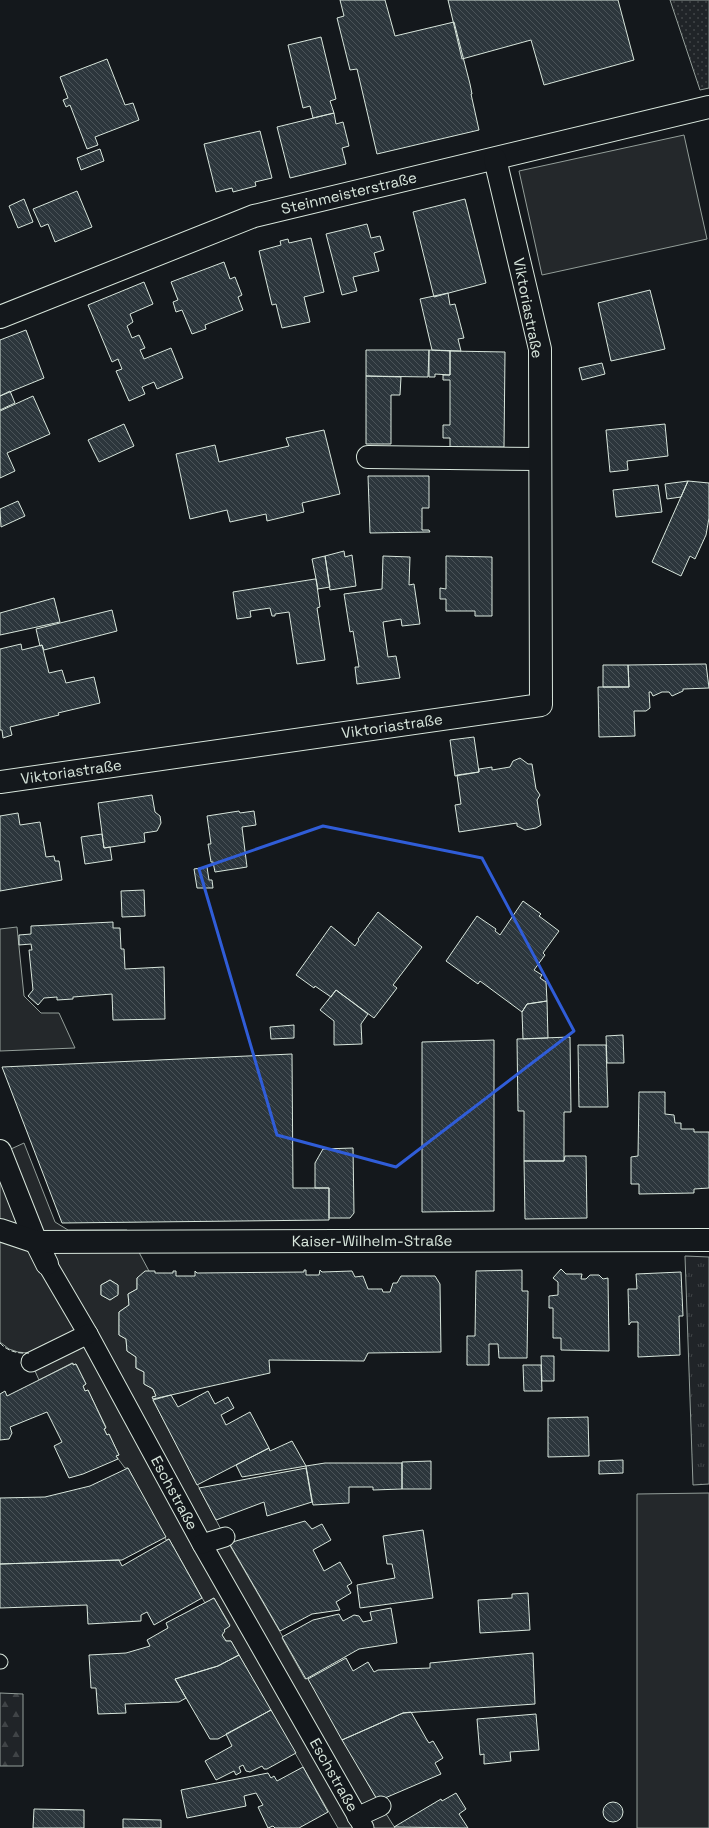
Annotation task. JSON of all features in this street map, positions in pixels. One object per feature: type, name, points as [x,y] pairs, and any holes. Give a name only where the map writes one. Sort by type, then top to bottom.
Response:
[{"type":"street","name":"Steinmeisterstraße","points":[[0,317],[254,216],[709,107]]},
{"type":"street","name":"Viktoriastraße","points":[[0,782],[540,705],[540,349],[495,159]]},
{"type":"street","points":[[368,457],[539,459]]},
{"type":"street","name":"Eschstraße","points":[[0,1151],[36,1242],[47,1264],[88,1334],[202,1544],[360,1822]]},
{"type":"street","name":"Kaiser-Wilhelm-Straße","points":[[0,1230],[36,1242],[709,1240]]},
{"type":"street","points":[[31,1362],[88,1334]]},
{"type":"street","points":[[202,1544],[225,1537]]},
{"type":"street","points":[[360,1822],[381,1806]]},
{"type":"highlighted area","points":[[323,826],[482,858],[574,1031],[396,1167],[277,1135],[199,869]]},
{"type":"green space","points":[[670,0],[709,0],[709,88],[700,90]]},
{"type":"green space","points":[[685,1256],[709,1257],[709,1484],[693,1485]]},
{"type":"green space","points":[[0,1693],[23,1694],[23,1766],[0,1766]]},
{"type":"shaded area","points":[[684,135],[707,239],[542,275],[519,171]]},
{"type":"shaded area","points":[[17,927],[24,996],[41,1013],[59,1013],[75,1048],[0,1051],[0,929]]},
{"type":"shaded area","points":[[24,1143],[55,1222],[68,1230],[127,1230],[149,1271],[137,1278],[137,1289],[128,1294],[129,1305],[119,1312],[119,1335],[126,1339],[127,1351],[136,1357],[136,1368],[144,1372],[144,1384],[153,1389],[156,1396],[153,1397],[153,1400],[225,1537],[283,1637],[282,1638],[305,1679],[308,1678],[395,1828],[338,1828],[231,1641],[226,1641],[222,1635],[224,1630],[230,1625],[214,1598],[205,1603],[169,1539],[166,1540],[128,1468],[125,1468],[116,1456],[119,1455],[109,1434],[107,1435],[104,1429],[106,1427],[88,1390],[85,1391],[83,1386],[86,1384],[76,1364],[73,1365],[72,1363],[39,1380],[27,1353],[9,1349],[0,1342],[0,1154]],"holes":[[[110,1280],[118,1285],[118,1294],[110,1300],[101,1295],[101,1285]]]},
{"type":"shaded area","points":[[709,1493],[709,1828],[637,1828],[637,1494]]},
{"type":"building","points":[[340,0],[385,0],[395,36],[454,22],[470,84],[479,130],[377,154],[357,69],[350,70],[337,18],[344,16]]},
{"type":"building","points":[[448,0],[618,0],[634,60],[544,85],[531,40],[462,59]]},
{"type":"building","points":[[321,37],[336,99],[330,101],[334,113],[313,118],[310,106],[303,108],[288,45]]},
{"type":"building","points":[[107,59],[125,105],[133,103],[139,120],[95,137],[98,145],[87,149],[70,105],[66,107],[63,100],[68,98],[60,77]]},
{"type":"building","points":[[334,113],[336,124],[343,122],[349,146],[342,148],[346,164],[290,178],[277,127]]},
{"type":"building","points":[[260,131],[272,178],[255,182],[256,186],[233,192],[232,188],[216,192],[204,144]]},
{"type":"building","points":[[100,149],[104,161],[81,170],[77,158]]},
{"type":"building","points":[[77,191],[92,227],[55,242],[48,224],[41,227],[33,209]]},
{"type":"building","points":[[24,199],[33,222],[18,228],[9,206]]},
{"type":"building","points":[[465,199],[486,283],[434,297],[413,212]]},
{"type":"building","points":[[367,224],[371,238],[380,236],[384,250],[374,253],[379,271],[353,277],[357,291],[342,295],[326,234]]},
{"type":"building","points":[[311,238],[324,292],[304,297],[310,322],[282,328],[276,304],[272,305],[259,251],[281,245],[280,241],[288,239],[289,243]]},
{"type":"building","points":[[224,262],[230,279],[235,277],[242,295],[238,297],[243,310],[205,325],[206,329],[192,334],[182,310],[176,312],[173,302],[178,300],[171,282]]},
{"type":"building","points":[[144,282],[153,304],[130,314],[133,322],[127,326],[132,338],[139,335],[145,348],[140,350],[144,359],[171,348],[183,378],[157,389],[154,382],[142,387],[145,394],[129,401],[116,371],[122,369],[118,359],[112,362],[88,305]]},
{"type":"building","points":[[650,290],[665,349],[611,361],[598,303]]},
{"type":"building","points":[[448,293],[450,305],[455,304],[464,338],[458,339],[461,351],[432,350],[420,299]]},
{"type":"building","points":[[26,330],[44,378],[0,396],[0,340]]},
{"type":"building","points":[[366,350],[429,350],[428,377],[366,376]]},
{"type":"building","points":[[429,350],[450,351],[450,375],[435,374],[435,377],[429,377]]},
{"type":"building","points":[[450,351],[505,352],[504,447],[450,447],[450,438],[443,438],[443,425],[450,425],[450,380],[443,380],[443,375],[450,375]]},
{"type":"building","points":[[602,363],[605,374],[582,380],[579,368]]},
{"type":"building","points":[[366,376],[401,377],[400,395],[391,395],[391,444],[366,444]]},
{"type":"building","points":[[10,391],[15,403],[0,410],[0,396]]},
{"type":"building","points":[[33,396],[50,434],[7,453],[15,471],[0,478],[0,411]]},
{"type":"building","points":[[124,424],[134,446],[99,462],[88,440]]},
{"type":"building","points":[[665,424],[668,456],[627,461],[628,470],[610,472],[606,430]]},
{"type":"building","points":[[324,430],[340,494],[302,503],[304,512],[267,521],[266,514],[230,522],[227,510],[190,519],[176,454],[215,445],[219,462],[289,446],[286,438]]},
{"type":"building","points":[[368,476],[429,476],[429,508],[422,508],[422,530],[429,530],[430,532],[370,533]]},
{"type":"building","points":[[688,481],[709,483],[709,518],[706,535],[695,559],[690,556],[681,576],[652,562]]},
{"type":"building","points":[[688,481],[681,497],[667,499],[665,484]]},
{"type":"building","points":[[658,485],[662,512],[616,517],[613,490]]},
{"type":"building","points":[[18,501],[25,516],[1,527],[0,509]]},
{"type":"building","points":[[344,551],[345,557],[352,555],[356,586],[330,590],[325,556]]},
{"type":"building","points":[[325,556],[330,587],[318,589],[312,559]]},
{"type":"building","points":[[383,556],[410,557],[409,585],[414,584],[420,624],[402,626],[401,619],[383,622],[388,657],[396,656],[400,678],[357,684],[355,667],[359,667],[353,631],[350,632],[344,594],[382,589]]},
{"type":"building","points":[[446,556],[492,557],[492,616],[475,616],[475,611],[446,611],[446,599],[440,599],[440,588],[446,589]]},
{"type":"building","points":[[316,579],[320,607],[317,608],[325,660],[297,664],[289,612],[275,614],[275,616],[272,616],[270,608],[250,611],[251,617],[237,619],[233,592]]},
{"type":"building","points":[[54,598],[60,622],[0,635],[0,613]]},
{"type":"building","points":[[112,610],[117,631],[44,650],[42,645],[40,646],[36,629]]},
{"type":"building","points":[[21,644],[22,650],[42,645],[49,673],[62,670],[66,683],[94,677],[100,703],[10,727],[12,735],[3,738],[2,730],[0,730],[0,649]]},
{"type":"building","points":[[706,664],[709,688],[683,689],[683,691],[672,696],[669,692],[662,692],[653,696],[651,692],[649,692],[650,708],[646,711],[634,711],[635,736],[599,737],[598,687],[629,687],[628,665]]},
{"type":"building","points":[[603,665],[628,665],[629,687],[603,687]]},
{"type":"building","points":[[474,737],[479,772],[455,776],[450,740]]},
{"type":"building","points":[[520,758],[528,764],[532,764],[536,789],[540,795],[537,800],[541,825],[536,828],[525,830],[517,826],[517,823],[459,832],[455,805],[461,804],[457,775],[479,772],[479,769],[492,767],[492,770],[510,767],[513,761]]},
{"type":"building","points":[[152,795],[155,812],[160,816],[161,823],[157,831],[144,833],[145,842],[104,848],[98,803]]},
{"type":"building","points":[[239,811],[240,813],[254,811],[256,825],[242,827],[247,867],[215,872],[213,862],[211,862],[208,844],[211,844],[207,816]]},
{"type":"building","points":[[18,813],[20,825],[40,822],[46,857],[54,856],[55,861],[59,861],[62,880],[0,891],[0,816]]},
{"type":"building","points":[[102,834],[104,848],[110,847],[112,860],[85,864],[81,837]]},
{"type":"building","points":[[207,867],[209,880],[212,880],[213,888],[197,888],[194,869]]},
{"type":"building","points":[[144,890],[145,916],[122,917],[121,891]]},
{"type":"building","points":[[523,901],[541,914],[539,916],[559,931],[543,953],[545,955],[534,970],[542,975],[540,978],[546,982],[547,1001],[527,1004],[522,1012],[480,981],[478,984],[446,961],[477,916],[496,929],[495,931],[500,935]]},
{"type":"building","points":[[378,912],[422,947],[393,985],[397,988],[374,1018],[336,990],[331,997],[315,986],[314,988],[296,975],[331,926],[355,946],[359,940],[358,939]]},
{"type":"building","points":[[113,922],[113,928],[120,928],[121,949],[124,949],[125,969],[164,967],[165,1019],[113,1020],[112,994],[73,997],[73,999],[57,1000],[57,997],[44,998],[38,1005],[28,996],[33,990],[29,950],[32,950],[31,944],[19,945],[19,935],[31,934],[31,926]]},
{"type":"building","points":[[336,990],[368,1014],[361,1024],[362,1044],[334,1045],[334,1021],[320,1010]]},
{"type":"building","points":[[547,1001],[548,1038],[523,1039],[522,1012],[527,1004]]},
{"type":"building","points":[[294,1025],[294,1038],[271,1039],[270,1027]]},
{"type":"building","points":[[623,1035],[624,1063],[607,1063],[606,1036]]},
{"type":"building","points":[[570,1037],[571,1112],[564,1112],[564,1161],[524,1161],[524,1111],[518,1111],[517,1039]]},
{"type":"building","points":[[494,1040],[494,1211],[422,1212],[422,1042]]},
{"type":"building","points":[[578,1045],[606,1045],[608,1107],[579,1107]]},
{"type":"building","points":[[292,1054],[293,1188],[329,1188],[329,1220],[62,1223],[2,1067]]},
{"type":"building","points":[[639,1092],[665,1092],[665,1114],[674,1115],[675,1123],[681,1123],[681,1129],[694,1129],[694,1132],[709,1132],[709,1188],[694,1189],[694,1193],[639,1194],[639,1184],[631,1184],[631,1157],[638,1156]]},
{"type":"building","points":[[353,1148],[354,1213],[350,1218],[329,1218],[329,1188],[315,1188],[315,1163],[323,1149]]},
{"type":"building","points":[[565,1156],[586,1156],[587,1218],[525,1219],[524,1161],[564,1161]]},
{"type":"building","points":[[561,1269],[566,1274],[582,1274],[581,1279],[586,1279],[590,1275],[599,1275],[603,1279],[608,1278],[609,1351],[561,1350],[561,1338],[553,1338],[553,1308],[549,1308],[549,1296],[558,1295],[558,1282],[553,1278]]},
{"type":"building","points":[[304,1270],[306,1270],[306,1275],[319,1275],[320,1270],[322,1272],[352,1271],[355,1277],[363,1276],[368,1289],[382,1289],[383,1292],[390,1292],[393,1283],[397,1283],[401,1276],[435,1276],[440,1284],[441,1352],[368,1353],[364,1361],[269,1360],[270,1373],[153,1399],[152,1397],[156,1396],[153,1389],[144,1384],[144,1372],[136,1368],[136,1357],[127,1351],[126,1339],[119,1335],[119,1312],[129,1305],[128,1294],[137,1289],[137,1278],[145,1271],[155,1271],[155,1273],[173,1273],[173,1271],[176,1271],[176,1276],[195,1276],[195,1271],[197,1273],[304,1272]]},
{"type":"building","points":[[522,1270],[522,1291],[528,1291],[527,1358],[499,1358],[498,1344],[489,1344],[489,1365],[467,1365],[467,1336],[475,1336],[476,1271]]},
{"type":"building","points":[[681,1272],[683,1316],[679,1316],[680,1355],[638,1357],[638,1322],[631,1322],[629,1325],[628,1289],[637,1289],[636,1274]]},
{"type":"building","points":[[110,1280],[118,1285],[118,1295],[110,1300],[101,1295],[101,1285]]},
{"type":"building","points":[[541,1356],[554,1356],[554,1381],[542,1381]]},
{"type":"building","points":[[73,1363],[73,1365],[76,1364],[86,1384],[83,1386],[85,1391],[88,1390],[106,1428],[104,1429],[107,1435],[109,1434],[119,1455],[116,1456],[118,1459],[83,1474],[69,1478],[54,1446],[62,1442],[47,1412],[10,1427],[12,1433],[9,1439],[0,1440],[0,1394],[5,1391],[7,1396]]},
{"type":"building","points":[[523,1365],[541,1365],[542,1391],[524,1391]]},
{"type":"building","points":[[208,1391],[215,1404],[228,1397],[234,1408],[221,1415],[226,1425],[250,1412],[269,1448],[197,1485],[153,1400],[171,1395],[178,1407]]},
{"type":"building","points":[[588,1417],[589,1456],[548,1457],[548,1418]]},
{"type":"building","points":[[292,1441],[306,1466],[242,1477],[236,1465],[269,1448],[270,1451]]},
{"type":"building","points":[[623,1460],[623,1473],[599,1474],[599,1461]]},
{"type":"building","points":[[431,1461],[431,1489],[402,1489],[402,1462]]},
{"type":"building","points":[[325,1463],[402,1463],[402,1489],[373,1490],[373,1487],[349,1487],[349,1503],[313,1505],[306,1466]]},
{"type":"building","points":[[128,1468],[166,1537],[122,1560],[0,1564],[0,1498],[45,1497],[90,1486]]},
{"type":"building","points":[[306,1468],[312,1502],[267,1516],[264,1502],[216,1520],[199,1488]]},
{"type":"building","points":[[305,1521],[312,1529],[322,1524],[331,1540],[313,1550],[324,1571],[340,1562],[352,1583],[347,1586],[351,1593],[336,1602],[340,1610],[312,1614],[280,1631],[229,1543]]},
{"type":"building","points":[[423,1530],[433,1598],[360,1608],[357,1585],[395,1578],[392,1564],[387,1564],[383,1536]]},
{"type":"building","points":[[169,1539],[202,1598],[154,1625],[147,1612],[141,1615],[141,1621],[88,1624],[87,1605],[0,1608],[0,1564],[119,1560],[122,1566]]},
{"type":"building","points":[[528,1593],[530,1630],[480,1633],[478,1600],[512,1598],[512,1594]]},
{"type":"building","points":[[214,1598],[230,1626],[224,1630],[225,1631],[222,1635],[226,1641],[231,1641],[239,1655],[218,1666],[175,1679],[186,1698],[179,1702],[125,1704],[126,1713],[98,1714],[96,1688],[91,1688],[89,1655],[126,1653],[150,1646],[147,1640],[168,1628],[166,1623]]},
{"type":"building","points":[[391,1608],[397,1643],[359,1649],[306,1679],[282,1637],[313,1620],[339,1614],[343,1621],[354,1615],[359,1616],[363,1622],[372,1620],[370,1612]]},
{"type":"building","points":[[533,1653],[535,1704],[403,1713],[342,1740],[308,1679],[346,1658],[353,1671],[368,1662],[374,1672],[378,1670],[430,1668],[430,1663]]},
{"type":"building","points":[[239,1655],[271,1710],[218,1739],[210,1739],[175,1679],[218,1666]]},
{"type":"building","points":[[271,1710],[296,1753],[267,1769],[264,1769],[262,1766],[250,1772],[246,1771],[243,1765],[239,1767],[241,1772],[236,1775],[234,1771],[216,1780],[205,1761],[232,1746],[226,1734]]},
{"type":"building","points":[[411,1712],[429,1743],[433,1741],[443,1758],[435,1763],[441,1774],[378,1801],[342,1740],[403,1713]]},
{"type":"building","points":[[536,1714],[539,1750],[510,1752],[511,1761],[484,1764],[484,1754],[480,1755],[477,1719]]},
{"type":"building","points":[[303,1767],[328,1812],[299,1828],[275,1828],[273,1826],[268,1828],[258,1807],[263,1805],[256,1793],[244,1796],[246,1806],[187,1818],[181,1790],[268,1773],[271,1778],[274,1776],[277,1781]]},
{"type":"building","points":[[456,1793],[466,1809],[459,1814],[468,1828],[394,1827],[441,1799],[442,1801]]},
{"type":"building","points":[[613,1802],[620,1805],[623,1812],[620,1819],[613,1822],[606,1819],[603,1812],[606,1805]]},
{"type":"building","points":[[34,1809],[84,1810],[84,1828],[33,1828]]},
{"type":"building","points":[[123,1819],[161,1820],[161,1828],[123,1828]]},
{"type":"fence","points":[[0,1343],[13,1351],[29,1353]]}]
